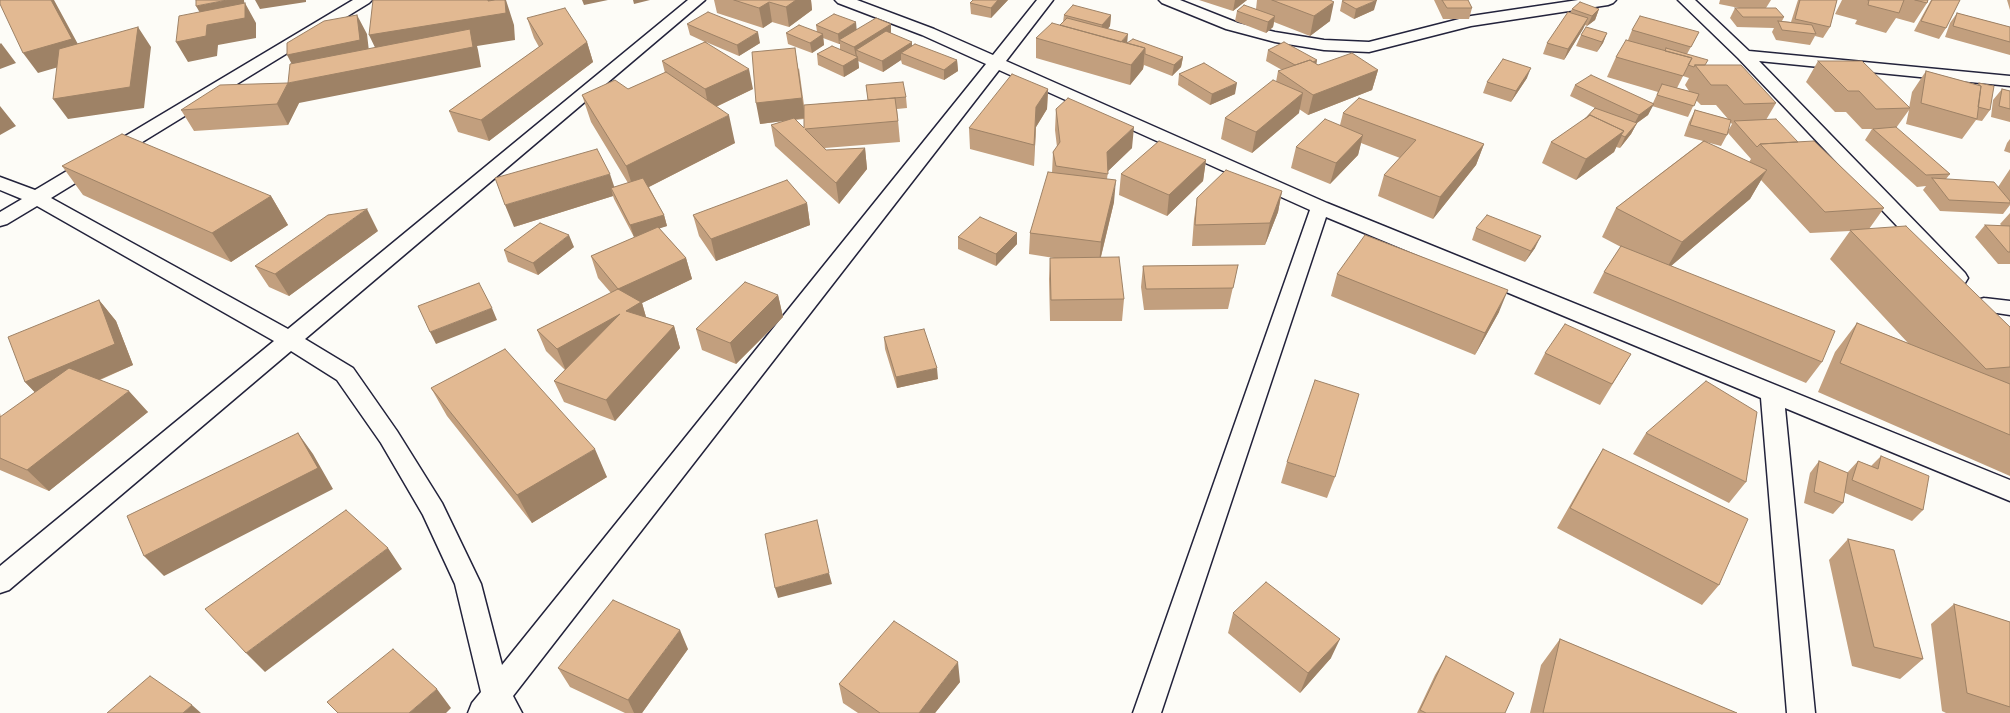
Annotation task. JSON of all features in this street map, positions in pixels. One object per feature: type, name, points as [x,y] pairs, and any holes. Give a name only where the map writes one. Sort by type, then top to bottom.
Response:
[{"type":"street","points":[[0,220],[364,0]]},
{"type":"street","points":[[0,582],[697,0]]},
{"type":"street","points":[[843,0],[928,32],[1320,207],[2010,491]]},
{"type":"street","points":[[495,707],[995,62],[1045,0]]},
{"type":"street","points":[[1167,0],[1232,26],[1275,37],[1324,46],[1369,47],[1471,21],[1608,0]]},
{"type":"street","points":[[1686,0],[1744,55],[1975,296],[2007,317]]},
{"type":"street","points":[[1744,55],[2010,81]]},
{"type":"street","points":[[0,183],[37,198],[290,340],[345,374],[389,437],[433,510],[468,584],[495,707]]},
{"type":"street","points":[[1147,713],[1320,207]]},
{"type":"street","points":[[1772,393],[1801,713]]},
{"type":"building","points":[[0,0],[51,0],[72,39],[23,53],[0,4]]},
{"type":"building","points":[[196,0],[227,0],[196,6]]},
{"type":"building","points":[[373,0],[505,0],[506,13],[369,35]]},
{"type":"building","points":[[734,0],[796,0],[786,7],[769,2],[759,8]]},
{"type":"building","points":[[973,0],[998,0],[991,8],[970,3]]},
{"type":"building","points":[[1272,0],[1330,0],[1334,2],[1314,16]]},
{"type":"building","points":[[1377,0],[1356,9],[1342,1]]},
{"type":"building","points":[[1442,0],[1468,0],[1472,8],[1447,8]]},
{"type":"building","points":[[1800,0],[1837,0],[1830,27],[1795,19]]},
{"type":"building","points":[[1869,0],[1904,0],[1899,13],[1868,5]]},
{"type":"building","points":[[1915,0],[1928,0],[1927,3]]},
{"type":"building","points":[[1932,0],[1960,0],[1946,28],[1921,21]]},
{"type":"building","points":[[1580,2],[1599,9],[1592,16],[1572,9]]},
{"type":"building","points":[[245,3],[245,18],[207,25],[206,36],[176,42],[179,16]]},
{"type":"building","points":[[1073,5],[1111,15],[1102,25],[1064,15]]},
{"type":"building","points":[[1244,5],[1275,16],[1268,22],[1237,11]]},
{"type":"building","points":[[565,8],[587,42],[481,120],[449,111],[543,44],[527,18]]},
{"type":"building","points":[[1735,8],[1776,8],[1784,17],[1743,17]]},
{"type":"building","points":[[708,12],[758,32],[737,45],[687,24]]},
{"type":"building","points":[[1568,12],[1588,18],[1568,49],[1547,43]]},
{"type":"building","points":[[1957,13],[2010,27],[2010,42],[1953,26]]},
{"type":"building","points":[[834,14],[856,22],[838,34],[816,25]]},
{"type":"building","points":[[357,15],[360,40],[287,55],[287,43],[324,21]]},
{"type":"building","points":[[1640,16],[1699,32],[1691,47],[1632,30]]},
{"type":"building","points":[[876,18],[891,24],[854,47],[839,40]]},
{"type":"building","points":[[1067,18],[1128,34],[1121,42],[1060,25]]},
{"type":"building","points":[[1778,21],[1812,25],[1816,34],[1782,30]]},
{"type":"building","points":[[1052,23],[1145,48],[1131,65],[1036,38]]},
{"type":"building","points":[[799,25],[823,34],[810,43],[786,33]]},
{"type":"building","points":[[138,27],[130,87],[53,99],[59,49]]},
{"type":"building","points":[[1586,27],[1607,33],[1602,42],[1581,35]]},
{"type":"building","points":[[470,29],[473,47],[288,83],[290,64]]},
{"type":"building","points":[[886,31],[912,42],[882,61],[856,50]]},
{"type":"building","points":[[1133,39],[1183,57],[1174,65],[1145,54],[1145,48],[1127,43]]},
{"type":"building","points":[[1626,40],[1692,58],[1683,76],[1616,57]]},
{"type":"building","points":[[705,42],[749,69],[705,89],[662,61]]},
{"type":"building","points":[[1284,42],[1317,60],[1313,62],[1310,60],[1295,65],[1268,50]]},
{"type":"building","points":[[915,44],[957,60],[944,70],[901,53]]},
{"type":"building","points":[[832,46],[858,57],[843,66],[817,54]]},
{"type":"building","points":[[795,48],[802,98],[756,103],[752,52]]},
{"type":"building","points":[[1666,48],[1708,60],[1705,65],[1695,65],[1694,67],[1688,65],[1692,58],[1665,51]]},
{"type":"building","points":[[1352,53],[1378,70],[1313,95],[1278,71],[1310,60],[1318,65]]},
{"type":"building","points":[[1503,59],[1531,68],[1516,91],[1487,82]]},
{"type":"building","points":[[1818,61],[1862,61],[1910,108],[1876,109],[1859,91],[1848,91]]},
{"type":"building","points":[[1204,63],[1237,83],[1212,94],[1179,74]]},
{"type":"building","points":[[1695,65],[1741,65],[1776,103],[1744,104],[1727,85],[1711,85]]},
{"type":"building","points":[[1926,71],[1981,86],[1977,119],[1921,103]]},
{"type":"building","points":[[666,72],[729,115],[626,166],[582,95],[615,80],[628,89]]},
{"type":"building","points":[[1012,74],[1048,89],[1036,107],[1034,145],[969,128]]},
{"type":"building","points":[[1591,75],[1654,104],[1639,115],[1575,85]]},
{"type":"building","points":[[1273,80],[1303,93],[1256,132],[1225,118]]},
{"type":"building","points":[[903,82],[906,97],[868,100],[866,85]]},
{"type":"building","points":[[288,83],[277,104],[181,110],[220,85]]},
{"type":"building","points":[[1979,83],[1994,86],[1990,110],[1978,107],[1981,86]]},
{"type":"building","points":[[1662,84],[1699,94],[1694,106],[1657,95]]},
{"type":"building","points":[[2002,89],[2010,91],[2010,109],[1999,106]]},
{"type":"building","points":[[895,98],[898,121],[805,129],[826,150],[865,148],[836,183],[771,125],[794,118],[804,128],[804,105]]},
{"type":"building","points":[[1068,98],[1134,127],[1107,152],[1108,174],[1056,166],[1053,152],[1060,142],[1056,109]]},
{"type":"building","points":[[1359,98],[1484,144],[1440,197],[1384,175],[1416,140],[1343,113]]},
{"type":"building","points":[[1595,108],[1637,123],[1625,137],[1621,135],[1624,131],[1590,115],[1585,119]]},
{"type":"building","points":[[1695,110],[1731,120],[1727,135],[1690,125]]},
{"type":"building","points":[[1590,115],[1624,131],[1586,159],[1551,142]]},
{"type":"building","points":[[1325,119],[1363,135],[1336,163],[1296,147]]},
{"type":"building","points":[[1776,119],[1798,142],[1760,144],[1757,147],[1734,121]]},
{"type":"building","points":[[1896,127],[1950,174],[1926,175],[1873,129]]},
{"type":"building","points":[[122,134],[271,196],[212,233],[62,166]]},
{"type":"building","points":[[1159,141],[1206,160],[1169,195],[1121,174]]},
{"type":"building","points":[[1704,141],[1767,170],[1682,242],[1616,208]]},
{"type":"building","points":[[1814,141],[1884,208],[1825,212],[1760,144]]},
{"type":"building","points":[[597,149],[610,174],[505,205],[495,178]]},
{"type":"building","points":[[1226,170],[1282,191],[1270,223],[1195,225],[1197,198]]},
{"type":"building","points":[[1048,172],[1116,180],[1101,242],[1030,233]]},
{"type":"building","points":[[643,178],[664,215],[630,225],[611,188]]},
{"type":"building","points":[[1932,178],[1994,182],[2010,201],[2010,203],[1949,200]]},
{"type":"building","points":[[787,180],[807,203],[711,239],[693,215]]},
{"type":"building","points":[[367,209],[275,274],[255,266],[328,215]]},
{"type":"building","points":[[1487,215],[1541,236],[1531,251],[1476,228]]},
{"type":"building","points":[[980,217],[1017,233],[996,254],[958,237]]},
{"type":"building","points":[[540,223],[569,235],[533,263],[504,250]]},
{"type":"building","points":[[1985,225],[2010,226],[2010,252],[2008,252]]},
{"type":"building","points":[[1906,226],[2010,327],[2010,367],[1986,369],[1850,230]]},
{"type":"building","points":[[658,227],[686,258],[618,289],[591,256]]},
{"type":"building","points":[[1365,235],[1508,290],[1485,333],[1337,274]]},
{"type":"building","points":[[1621,246],[1835,331],[1822,362],[1604,272]]},
{"type":"building","points":[[1119,257],[1124,299],[1051,300],[1050,258]]},
{"type":"building","points":[[1238,265],[1233,288],[1146,289],[1143,266]]},
{"type":"building","points":[[745,282],[778,295],[730,343],[696,329]]},
{"type":"building","points":[[479,283],[492,308],[430,332],[418,306]]},
{"type":"building","points":[[618,289],[641,302],[626,311],[674,326],[606,400],[554,381],[620,314],[557,349],[537,330]]},
{"type":"building","points":[[99,300],[115,344],[25,382],[8,337]]},
{"type":"building","points":[[1857,323],[2010,384],[2010,435],[1840,363]]},
{"type":"building","points":[[1565,324],[1631,354],[1612,384],[1545,353]]},
{"type":"building","points":[[924,329],[937,368],[896,377],[884,337]]},
{"type":"building","points":[[505,349],[595,449],[517,495],[431,388]]},
{"type":"building","points":[[69,368],[129,391],[27,470],[0,458],[0,417]]},
{"type":"building","points":[[1315,380],[1359,394],[1335,477],[1287,462]]},
{"type":"building","points":[[1706,381],[1757,412],[1746,482],[1646,433]]},
{"type":"building","points":[[298,433],[318,468],[144,556],[127,516]]},
{"type":"building","points":[[1603,449],[1748,519],[1719,585],[1570,508]]},
{"type":"building","points":[[1881,456],[1929,476],[1923,510],[1852,480],[1858,461],[1878,469]]},
{"type":"building","points":[[1819,461],[1848,473],[1843,503],[1814,492]]},
{"type":"building","points":[[346,510],[388,548],[246,653],[205,609]]},
{"type":"building","points":[[817,520],[829,573],[775,588],[765,534]]},
{"type":"building","points":[[1848,539],[1894,550],[1923,659],[1874,647]]},
{"type":"building","points":[[1266,582],[1340,639],[1308,673],[1233,613]]},
{"type":"building","points":[[613,600],[680,630],[628,700],[558,668]]},
{"type":"building","points":[[1954,604],[2010,622],[2010,707],[1967,693]]},
{"type":"building","points":[[894,621],[958,662],[919,713],[880,713],[839,684]]},
{"type":"building","points":[[1560,639],[1737,713],[1543,713]]},
{"type":"building","points":[[393,649],[437,689],[409,713],[338,713],[327,702]]},
{"type":"building","points":[[1446,656],[1514,693],[1505,713],[1426,713],[1420,710]]},
{"type":"building","points":[[150,676],[192,705],[183,713],[107,713]]}]
